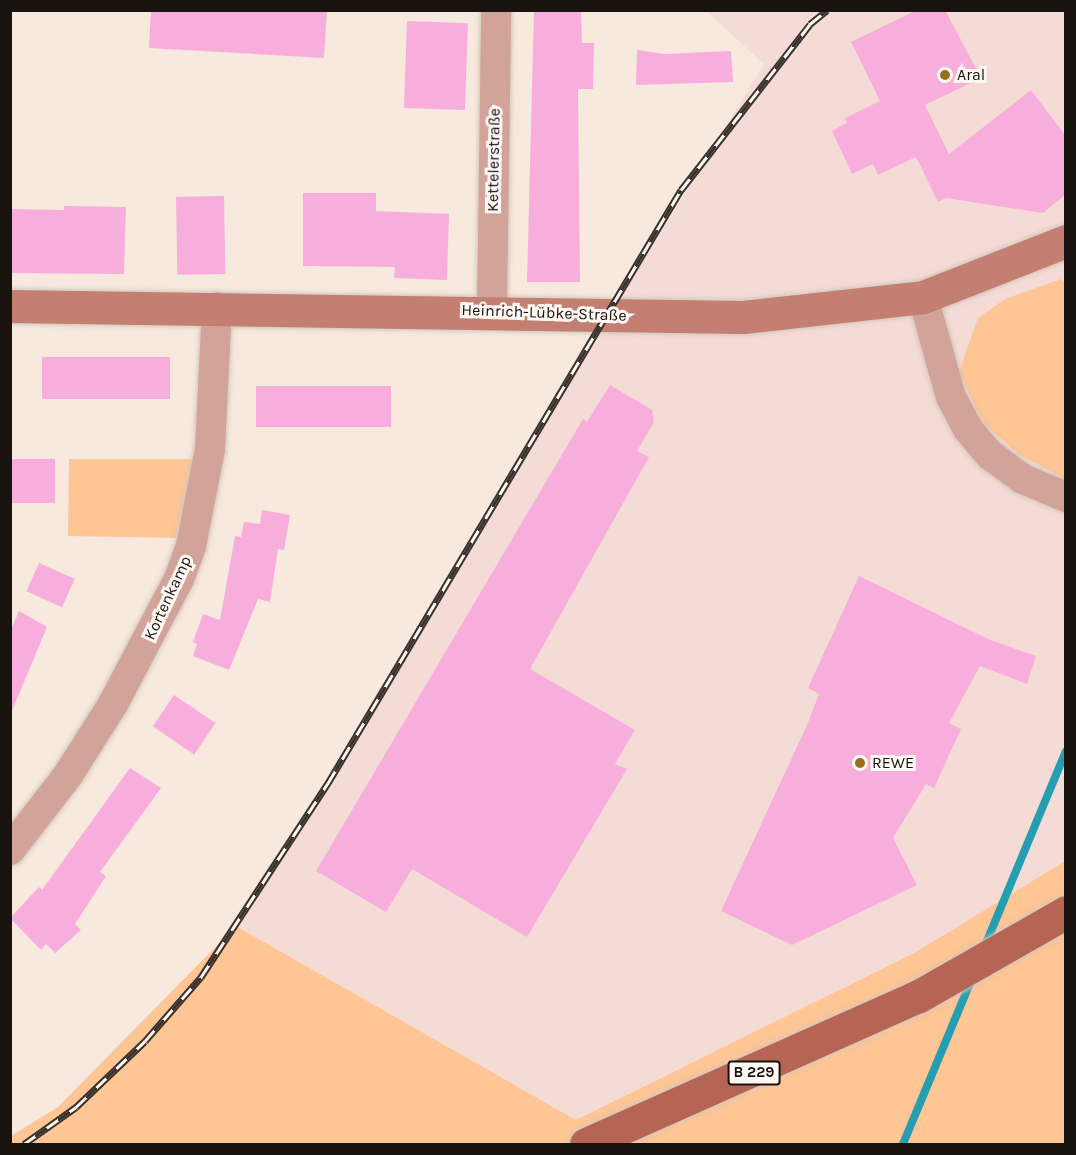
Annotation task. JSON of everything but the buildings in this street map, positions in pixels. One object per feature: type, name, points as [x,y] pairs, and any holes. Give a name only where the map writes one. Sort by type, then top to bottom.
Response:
[{"type":"main road","name":"B 229","points":[[586,1144],[920,996],[1026,939],[1065,912]]},
{"type":"street","name":"Kettelerstraße","points":[[492,310],[496,10]]},
{"type":"street","name":"Heinrich-Lübke-Straße","points":[[10,306],[492,310],[743,317],[923,297],[1065,241]]},
{"type":"street","points":[[923,297],[951,397],[968,429],[990,455],[1023,479],[1065,497]]},
{"type":"street","name":"Kortenkamp","points":[[10,850],[68,775],[107,714],[179,579],[191,546],[210,449],[217,307]]},
{"type":"shaded area","points":[[706,11],[1065,11],[1065,861],[916,952],[576,1120],[236,926],[764,64]]},
{"type":"shaded area","points":[[1061,279],[1066,284],[1065,479],[1018,454],[982,422],[959,372],[978,318],[1005,299]]},
{"type":"shaded area","points":[[69,459],[195,459],[176,538],[68,536]]},
{"type":"shaded area","points":[[1065,861],[1065,1144],[11,1144],[11,1136],[58,1107],[236,926],[576,1120],[916,952]]},
{"type":"waterway","points":[[984,948],[1066,751]]},
{"type":"waterway","points":[[903,1144],[973,976]]},
{"type":"railway","points":[[24,1144],[76,1107],[145,1041],[201,977],[328,783],[681,190],[810,24],[827,10]]},
{"type":"place","name":"Aral","points":[[945,75]]},
{"type":"place","name":"REWE","points":[[860,763]]}]
